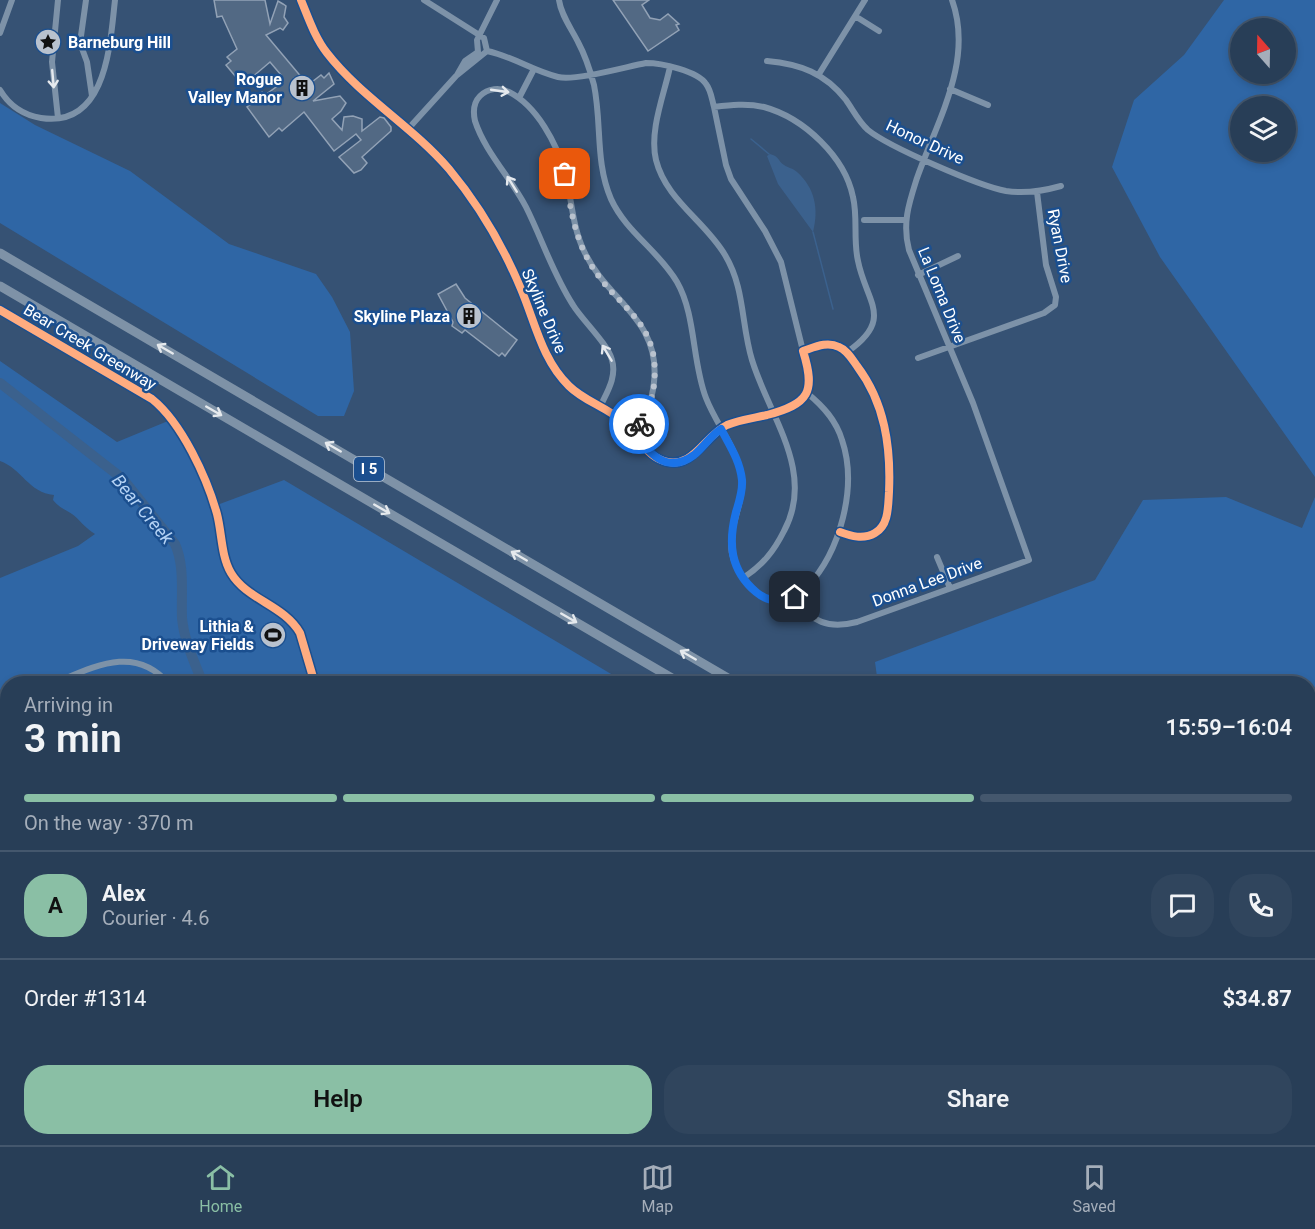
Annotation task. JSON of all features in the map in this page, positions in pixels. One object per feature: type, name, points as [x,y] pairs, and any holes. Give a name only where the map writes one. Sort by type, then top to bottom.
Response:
[{"type":"highway","name":"I 5","points":[[0,254],[724,676]]},
{"type":"highway","name":"I 5","points":[[0,286],[668,676]]},
{"type":"street","points":[[0,33],[12,0]]},
{"type":"street","points":[[58,0],[52,62],[58,118]]},
{"type":"street","points":[[86,0],[80,42],[87,62],[92,96]]},
{"type":"street","points":[[0,90],[11,104],[26,114],[39,118],[58,118],[80,108],[92,96],[107,65],[115,0]]},
{"type":"street","name":"Skyline Drive","points":[[300,0],[327,54],[450,171],[489,224],[512,268],[553,367],[569,387],[612,413],[633,431],[650,453],[662,460],[675,462],[693,455],[721,429],[794,406],[807,393]]},
{"type":"street","points":[[424,0],[484,38],[487,51]]},
{"type":"street","points":[[456,76],[465,61],[478,52],[480,35],[497,0]]},
{"type":"street","points":[[487,51],[504,55],[534,69],[566,78],[591,73],[646,63],[693,74],[704,81],[714,107],[731,179],[765,231],[780,262],[810,377],[807,393],[824,408],[834,422],[845,451],[848,477],[840,532],[818,574],[795,597],[777,602],[768,600],[753,590],[743,578],[733,558],[730,542],[742,486],[741,472],[735,454],[721,429],[701,383],[681,290],[666,266],[623,220],[608,190],[600,167],[597,103],[591,73],[559,0]]},
{"type":"street","points":[[819,75],[866,0]]},
{"type":"street","name":"La Loma Drive","points":[[952,0],[960,23],[956,70],[905,220],[909,250],[973,404],[1029,560]]},
{"type":"street","points":[[855,16],[879,31]]},
{"type":"street","points":[[408,129],[456,76],[487,51]]},
{"type":"street","name":"Honor Drive","points":[[767,61],[788,63],[809,69],[819,75],[833,86],[868,130],[924,159],[995,188],[1016,192],[1037,192],[1061,186]]},
{"type":"street","points":[[670,67],[654,140],[656,160],[668,187],[716,241],[733,269],[741,292],[751,356],[772,414],[793,462],[796,482],[791,518],[772,553],[743,578]]},
{"type":"street","points":[[519,98],[534,69]]},
{"type":"street","points":[[950,89],[988,105]]},
{"type":"street","points":[[600,407],[613,378],[611,357],[565,292],[526,207],[489,147],[474,116],[478,97],[487,91],[506,90],[519,98],[542,125],[561,161],[575,228],[590,263],[603,282],[634,313],[650,342],[656,369],[653,394],[646,413],[633,431]]},
{"type":"street","points":[[714,107],[754,105],[776,111],[807,130],[831,154],[846,176],[855,212],[858,262],[874,305],[874,316],[867,334],[859,344],[847,352]]},
{"type":"street","name":"Ryan Drive","points":[[949,348],[1044,313],[1055,305],[1056,297],[1046,266],[1037,192]]},
{"type":"street","points":[[864,220],[905,220]]},
{"type":"street","points":[[918,275],[958,256]]},
{"type":"street","points":[[803,351],[832,344],[847,352],[869,384],[884,424],[890,467],[885,522],[874,533],[860,537],[840,532]]},
{"type":"street","points":[[918,358],[949,348]]},
{"type":"street","points":[[937,557],[950,588]]},
{"type":"street","name":"Donna Lee Drive","points":[[795,597],[808,614],[834,626],[857,622],[1029,560]]},
{"type":"street","points":[[72,676],[103,664],[126,661],[151,669],[159,676]]},
{"type":"shaded area","points":[[1224,0],[1315,0],[1315,477],[1160,257],[1112,167],[1134,100],[1184,55]]},
{"type":"shaded area","points":[[0,103],[35,125],[130,171],[229,244],[316,274],[332,297],[350,332],[354,391],[344,416],[318,416],[0,223]]},
{"type":"shaded area","points":[[770,154],[803,178],[812,192],[816,215],[813,232],[778,184],[767,156]]},
{"type":"shaded area","name":"Lithia & Driveway Fields","points":[[0,361],[117,442],[168,421],[189,453],[210,503],[209,508],[284,480],[615,676],[0,676],[0,578],[78,546],[95,534],[60,507],[53,500],[54,495],[38,490],[14,469],[0,461]]},
{"type":"shaded area","points":[[1226,497],[1302,528],[1315,497],[1315,676],[877,676],[875,662],[1095,580],[1143,500]]},
{"type":"building","name":"Rogue Valley Manor","points":[[214,0],[265,0],[270,24],[278,1],[286,6],[284,17],[288,23],[283,30],[280,28],[266,35],[308,85],[321,75],[324,78],[329,73],[334,84],[313,101],[340,96],[346,103],[332,119],[342,130],[344,117],[353,116],[362,119],[362,131],[380,117],[384,118],[391,127],[391,131],[362,157],[367,163],[361,170],[354,173],[339,157],[361,140],[356,134],[334,151],[304,112],[282,131],[279,128],[269,137],[247,107],[252,103],[250,101],[262,92],[265,95],[276,87],[273,82],[281,75],[270,62],[243,85],[241,83],[226,65],[231,61],[227,57],[237,49],[222,16],[217,17]]},
{"type":"building","points":[[613,0],[649,0],[642,5],[650,18],[660,20],[668,14],[679,24],[676,25],[679,30],[648,51]]},
{"type":"building","name":"Skyline Plaza","points":[[456,284],[465,298],[517,340],[505,356],[502,353],[499,356],[465,330],[462,333],[452,326],[453,322],[438,294]]},
{"type":"waterway","points":[[751,139],[769,154]]},
{"type":"waterway","points":[[813,232],[833,309]]},
{"type":"waterway","name":"Bear Creek","points":[[0,383],[123,479],[175,544],[181,571],[183,627],[200,676]]},
{"type":"cycle path","points":[[301,0],[319,41],[340,69],[435,153],[490,226],[521,289],[546,353],[560,376],[575,391],[622,421],[646,449],[657,458],[664,461],[683,461],[727,425],[781,411],[800,401],[806,394],[809,377],[803,351],[821,345],[834,345],[847,352],[866,380],[880,410],[889,459],[889,492],[887,515],[880,530],[862,537],[840,532]]},
{"type":"cycle path","name":"Bear Creek Greenway","points":[[0,310],[152,399],[163,409],[183,436],[207,484],[217,514],[223,552],[231,573],[246,590],[293,623],[300,633],[313,676]]},
{"type":"way so far","points":[[565,174],[573,220],[583,250],[603,282],[634,313],[652,348],[656,369],[653,394],[639,424]]},
{"type":"place","name":"Barneburg Hill","points":[[48,42]]},
{"type":"place","name":"Rogue Valley Manor","points":[[302,88]]},
{"type":"place","name":"Skyline Plaza","points":[[469,316]]},
{"type":"place","name":"Lithia & Driveway Fields","points":[[273,635]]},
{"type":"route","points":[[639,424],[633,431],[644,446],[656,458],[669,462],[685,460],[693,455],[721,429],[735,454],[742,480],[741,495],[730,542],[738,570],[753,590],[768,600],[787,601],[795,597]]}]
